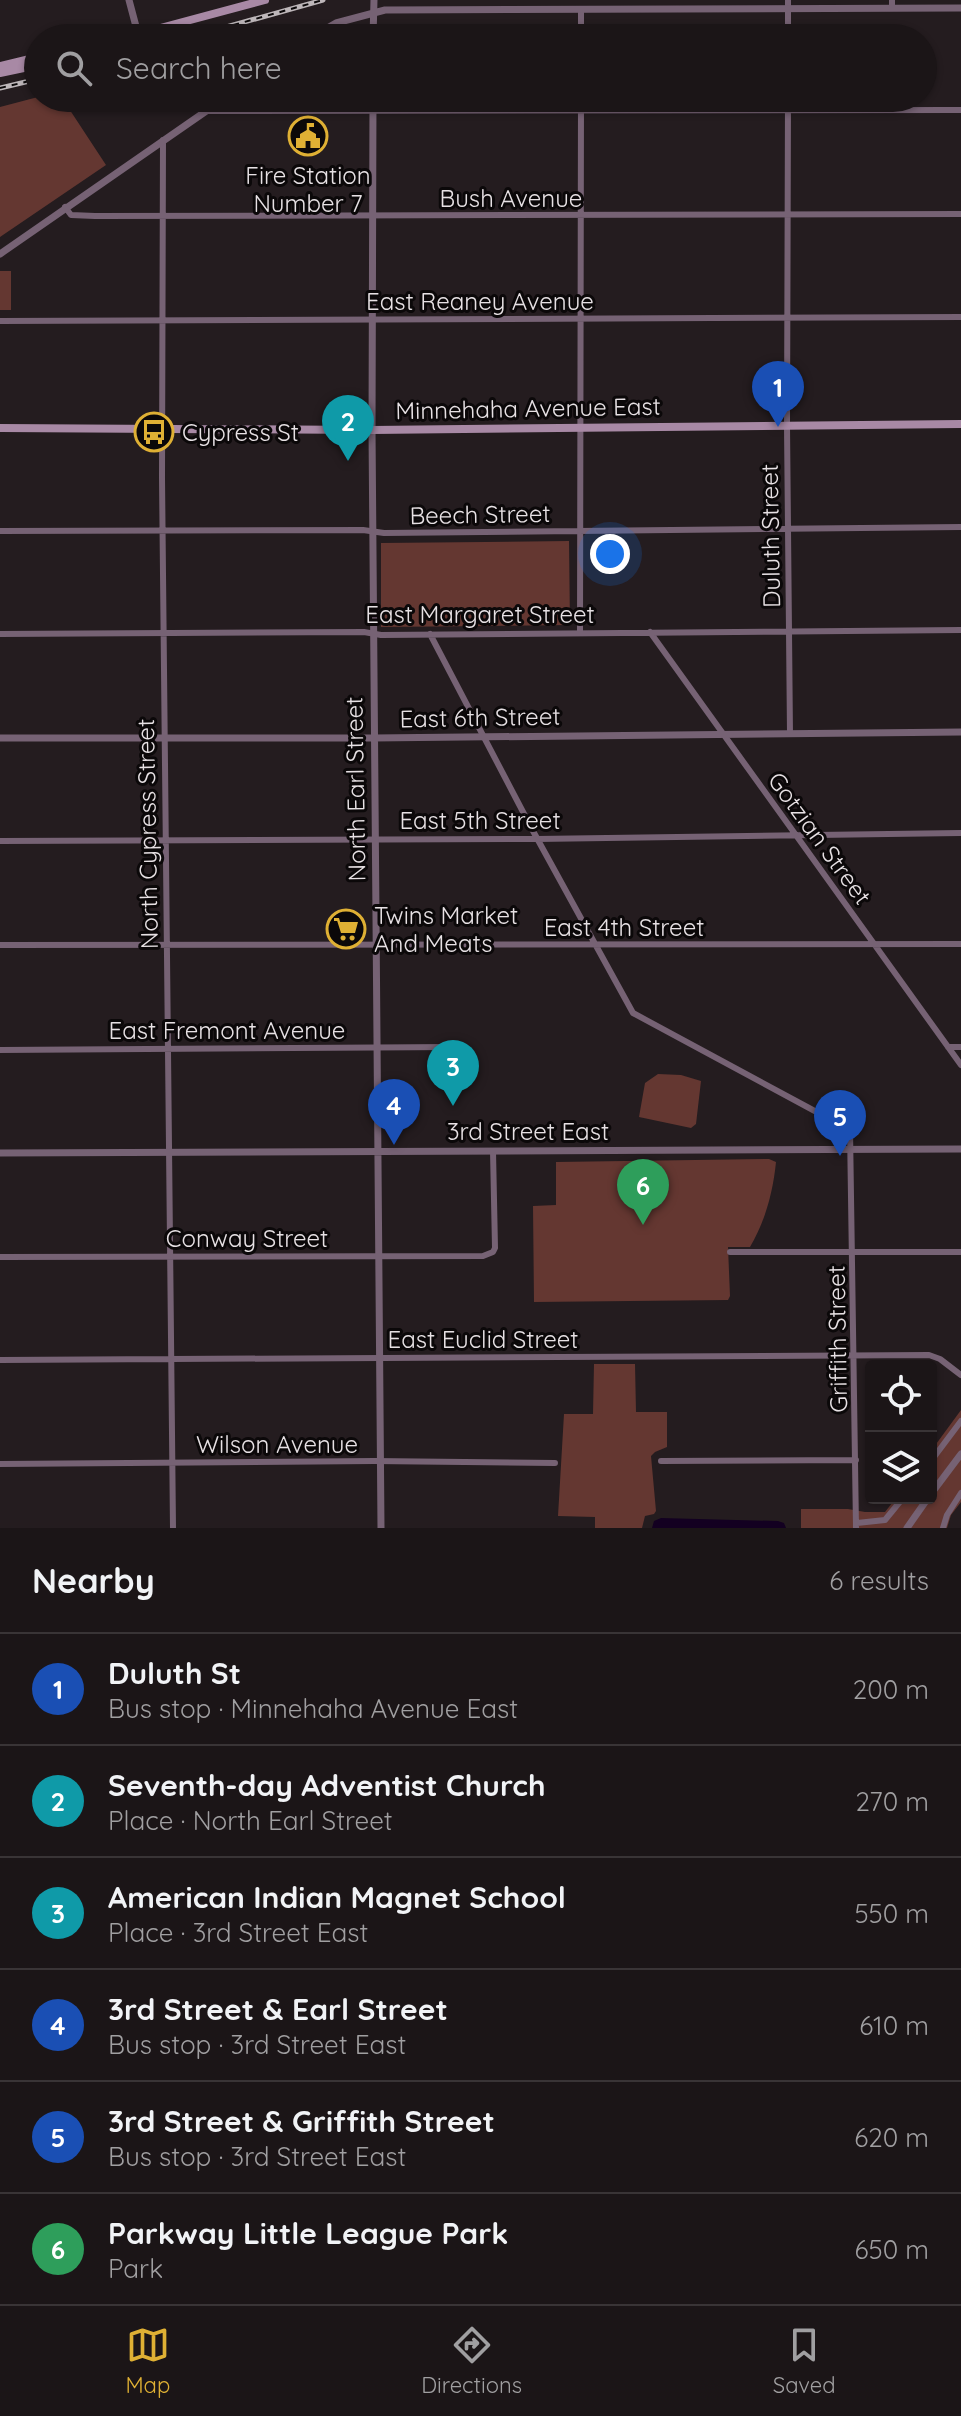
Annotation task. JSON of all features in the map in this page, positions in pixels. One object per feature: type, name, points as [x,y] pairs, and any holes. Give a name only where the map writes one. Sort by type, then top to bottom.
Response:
[{"type":"main road","points":[[178,24],[265,0]]},
{"type":"main road","points":[[0,66],[24,60]]},
{"type":"main road","points":[[0,73],[24,68]]},
{"type":"main road","name":"Minnehaha Avenue East","points":[[0,428],[372,430],[961,424]]},
{"type":"street","points":[[129,0],[133,24]]},
{"type":"street","points":[[373,24],[374,0]]},
{"type":"street","points":[[334,24],[385,10],[581,10],[788,4],[892,4],[961,8]]},
{"type":"street","points":[[581,10],[581,24]]},
{"type":"street","points":[[937,110],[961,110]]},
{"type":"street","points":[[2,251],[205,112]]},
{"type":"street","name":"North Earl Street","points":[[373,112],[373,633],[381,1528]]},
{"type":"street","points":[[580,632],[581,112]]},
{"type":"street","name":"Duluth Street","points":[[788,112],[790,734]]},
{"type":"street","name":"North Cypress Street","points":[[163,140],[164,738],[173,1528]]},
{"type":"street","name":"Bush Avenue","points":[[65,207],[71,215],[961,214]]},
{"type":"street","name":"East Reaney Avenue","points":[[0,321],[961,317]]},
{"type":"street","name":"Beech Street","points":[[0,531],[384,533],[961,527]]},
{"type":"street","name":"East Margaret Street","points":[[0,634],[961,630]]},
{"type":"street","name":"Gotzian Street","points":[[650,632],[961,1065]]},
{"type":"street","points":[[430,634],[537,839],[633,1013],[848,1127],[852,1132],[852,1150]]},
{"type":"street","name":"East 6th Street","points":[[0,738],[961,732]]},
{"type":"street","name":"East 5th Street","points":[[0,841],[537,839],[961,833]]},
{"type":"street","name":"East 4th Street","points":[[0,945],[961,944]]},
{"type":"street","name":"East Fremont Avenue","points":[[0,1050],[454,1047]]},
{"type":"street","points":[[948,1047],[961,1047]]},
{"type":"street","name":"3rd Street East","points":[[0,1153],[961,1149]]},
{"type":"street","name":"Griffith Street","points":[[852,1150],[856,1525]]},
{"type":"street","name":"Conway Street","points":[[0,1257],[483,1256],[493,1252],[495,1244],[493,1151]]},
{"type":"street","points":[[730,1252],[961,1252]]},
{"type":"street","name":"East Euclid Street","points":[[0,1360],[929,1355],[940,1359],[961,1375]]},
{"type":"street","points":[[937,1453],[961,1421]]},
{"type":"street","points":[[937,1487],[961,1454]]},
{"type":"street","points":[[661,1461],[856,1460]]},
{"type":"street","name":"Wilson Avenue","points":[[0,1464],[555,1463]]},
{"type":"street","points":[[943,1528],[961,1493]]},
{"type":"street","points":[[856,1525],[885,1520],[898,1504]]},
{"type":"street","points":[[907,1528],[924,1504]]},
{"type":"shaded area","points":[[24,101],[24,112],[71,112],[106,165],[0,237],[0,107]]},
{"type":"shaded area","points":[[0,271],[11,271],[11,310],[0,310]]},
{"type":"shaded area","points":[[569,541],[570,625],[381,627],[381,543]]},
{"type":"shaded area","points":[[658,1074],[681,1075],[701,1081],[696,1124],[691,1128],[639,1117],[645,1083]]},
{"type":"shaded area","points":[[769,1159],[776,1162],[775,1173],[760,1227],[750,1247],[728,1247],[728,1300],[534,1302],[533,1206],[556,1205],[556,1162]]},
{"type":"shaded area","points":[[594,1364],[635,1364],[636,1412],[667,1412],[667,1447],[651,1456],[656,1511],[645,1516],[642,1528],[595,1528],[595,1517],[558,1516],[564,1414],[593,1414]]},
{"type":"shaded area","points":[[961,1410],[961,1502],[951,1515],[947,1528],[801,1528],[801,1509],[885,1512],[891,1504],[937,1504],[937,1443]]},
{"type":"shaded area","points":[[661,1518],[778,1521],[784,1523],[786,1528],[652,1528],[654,1521]]},
{"type":"railway","points":[[237,24],[323,0]]},
{"type":"railway","points":[[0,88],[24,82]]},
{"type":"place","name":"Fire Station Number 7","points":[[308,136]]},
{"type":"place","name":"Duluth St","points":[[778,427]]},
{"type":"place","name":"Cypress St","points":[[154,432]]},
{"type":"place","name":"Seventh-day Adventist Church","points":[[348,461]]},
{"type":"place","name":"Twins Market And Meats","points":[[346,929]]},
{"type":"place","name":"American Indian Magnet School","points":[[453,1106]]},
{"type":"place","name":"3rd Street & Earl Street","points":[[394,1145]]},
{"type":"place","name":"3rd Street & Griffith Street","points":[[840,1156]]},
{"type":"place","name":"Parkway Little League Park","points":[[643,1225]]}]
